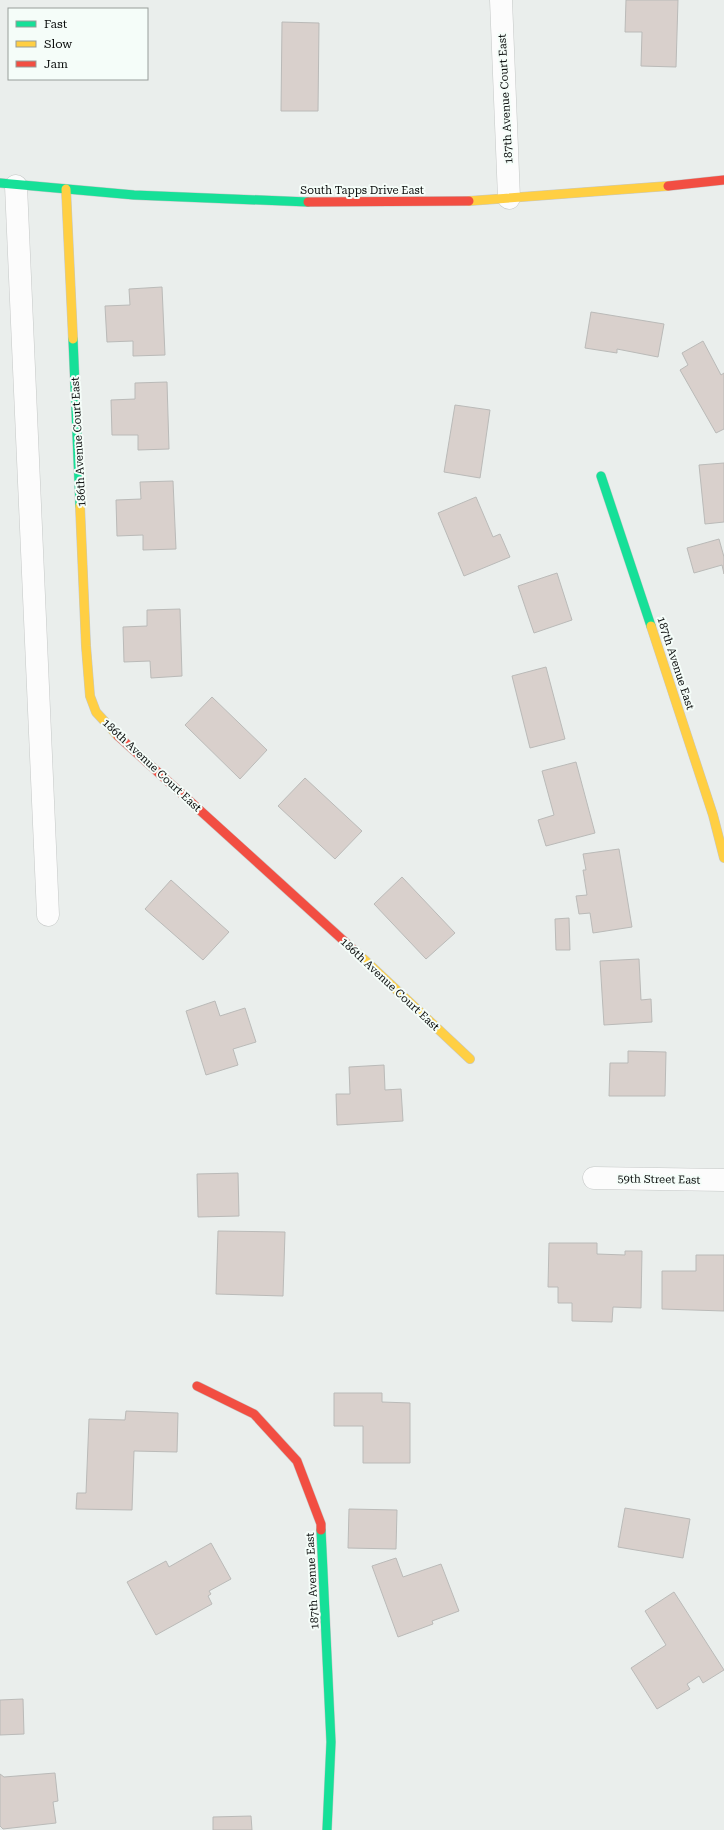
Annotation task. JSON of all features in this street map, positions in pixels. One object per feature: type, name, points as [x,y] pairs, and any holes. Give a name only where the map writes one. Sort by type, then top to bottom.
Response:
[{"type":"street","name":"187th Avenue Court East","points":[[500,0],[510,198]]},
{"type":"street","name":"South Tapps Drive East","points":[[8,184],[134,195],[300,202],[462,202],[724,180]]},
{"type":"street","points":[[8,184],[48,915]]},
{"type":"street","name":"186th Avenue Court East","points":[[66,189],[86,646],[90,696],[96,712],[109,728],[403,994],[470,1058]]},
{"type":"street","name":"187th Avenue East","points":[[601,476],[719,814],[724,858]]},
{"type":"street","name":"59th Street East","points":[[594,1178],[724,1180]]},
{"type":"street","name":"187th Avenue East","points":[[197,1386],[254,1414],[297,1461],[321,1524],[331,1742],[327,1830]]},
{"type":"building","points":[[626,0],[678,0],[676,67],[641,66],[642,32],[625,32]]},
{"type":"building","points":[[282,22],[319,23],[318,111],[281,111]]},
{"type":"building","points":[[162,287],[165,355],[133,356],[133,341],[107,342],[105,306],[130,305],[129,289]]},
{"type":"building","points":[[591,312],[664,324],[658,357],[617,349],[617,353],[585,348]]},
{"type":"building","points":[[703,341],[721,375],[724,373],[724,429],[716,433],[680,370],[688,365],[682,353]]},
{"type":"building","points":[[167,382],[169,449],[138,450],[138,435],[112,435],[111,400],[135,399],[135,383]]},
{"type":"building","points":[[455,405],[490,410],[480,478],[444,472]]},
{"type":"building","points":[[724,463],[724,522],[705,524],[699,465]]},
{"type":"building","points":[[173,481],[176,549],[143,550],[143,535],[117,536],[116,500],[141,499],[140,482]]},
{"type":"building","points":[[476,497],[493,537],[500,534],[510,557],[464,576],[438,513]]},
{"type":"building","points":[[719,539],[724,557],[724,574],[722,565],[694,573],[687,548]]},
{"type":"building","points":[[557,573],[572,620],[534,633],[518,586]]},
{"type":"building","points":[[180,609],[182,676],[151,678],[150,661],[124,662],[123,627],[147,626],[147,610]]},
{"type":"building","points":[[546,667],[565,739],[530,748],[512,676]]},
{"type":"building","points":[[212,697],[267,750],[240,779],[185,725]]},
{"type":"building","points":[[576,762],[595,833],[546,846],[538,820],[554,815],[542,771]]},
{"type":"building","points":[[305,778],[362,831],[335,859],[278,806]]},
{"type":"building","points":[[619,849],[632,927],[593,933],[590,913],[579,914],[576,896],[587,895],[583,870],[586,870],[583,854]]},
{"type":"building","points":[[402,877],[455,933],[426,959],[374,904]]},
{"type":"building","points":[[171,880],[229,932],[203,960],[145,909]]},
{"type":"building","points":[[569,918],[570,950],[556,950],[555,919]]},
{"type":"building","points":[[639,959],[641,1000],[651,999],[652,1022],[604,1025],[600,961]]},
{"type":"building","points":[[215,1001],[220,1016],[245,1008],[256,1042],[233,1049],[238,1065],[206,1075],[186,1011]]},
{"type":"building","points":[[628,1051],[666,1052],[665,1096],[609,1096],[610,1063],[628,1063]]},
{"type":"building","points":[[384,1065],[385,1090],[401,1089],[403,1121],[337,1125],[336,1094],[350,1094],[349,1067]]},
{"type":"building","points":[[238,1173],[239,1216],[198,1217],[197,1174]]},
{"type":"building","points":[[218,1231],[285,1232],[283,1296],[216,1294]]},
{"type":"building","points":[[549,1243],[597,1243],[597,1254],[625,1255],[625,1251],[642,1251],[641,1308],[613,1307],[612,1322],[572,1321],[572,1303],[558,1303],[558,1287],[548,1287]]},
{"type":"building","points":[[696,1255],[724,1255],[724,1311],[662,1309],[662,1271],[696,1271]]},
{"type":"building","points":[[334,1393],[382,1393],[382,1402],[410,1403],[410,1463],[363,1463],[363,1426],[334,1426]]},
{"type":"building","points":[[126,1411],[178,1413],[177,1452],[134,1451],[132,1510],[76,1509],[77,1493],[86,1493],[89,1419],[125,1420]]},
{"type":"building","points":[[625,1508],[690,1519],[683,1558],[618,1547]]},
{"type":"building","points":[[349,1509],[397,1510],[396,1549],[348,1548]]},
{"type":"building","points":[[211,1543],[231,1579],[209,1591],[211,1594],[208,1596],[212,1604],[156,1635],[127,1582],[166,1561],[169,1567]]},
{"type":"building","points":[[396,1558],[403,1577],[441,1564],[459,1611],[432,1621],[433,1624],[398,1637],[372,1566]]},
{"type":"building","points":[[674,1592],[724,1670],[703,1683],[699,1676],[687,1684],[690,1689],[657,1709],[631,1668],[666,1645],[645,1611]]},
{"type":"building","points":[[23,1699],[24,1734],[0,1735],[0,1700]]},
{"type":"building","points":[[55,1773],[58,1801],[53,1802],[56,1823],[3,1829],[0,1826],[0,1774],[4,1777]]},
{"type":"building","points":[[251,1816],[252,1830],[213,1830],[213,1817]]},
{"type":"traffic: fast","points":[[0,183],[134,195],[308,202]]},
{"type":"traffic: fast","points":[[73,339],[80,506]]},
{"type":"traffic: fast","points":[[601,476],[651,626]]},
{"type":"traffic: fast","points":[[321,1530],[331,1742],[327,1830]]},
{"type":"traffic: slow","points":[[469,201],[668,186]]},
{"type":"traffic: slow","points":[[66,189],[73,339]]},
{"type":"traffic: slow","points":[[80,506],[86,646],[90,696],[96,712],[118,736]]},
{"type":"traffic: slow","points":[[651,626],[713,815],[724,858]]},
{"type":"traffic: slow","points":[[355,951],[470,1059]]},
{"type":"traffic: jam","points":[[668,186],[724,180]]},
{"type":"traffic: jam","points":[[308,202],[469,201]]},
{"type":"traffic: jam","points":[[118,736],[355,951]]},
{"type":"traffic: jam","points":[[197,1386],[254,1414],[297,1461],[321,1524],[321,1530]]}]
